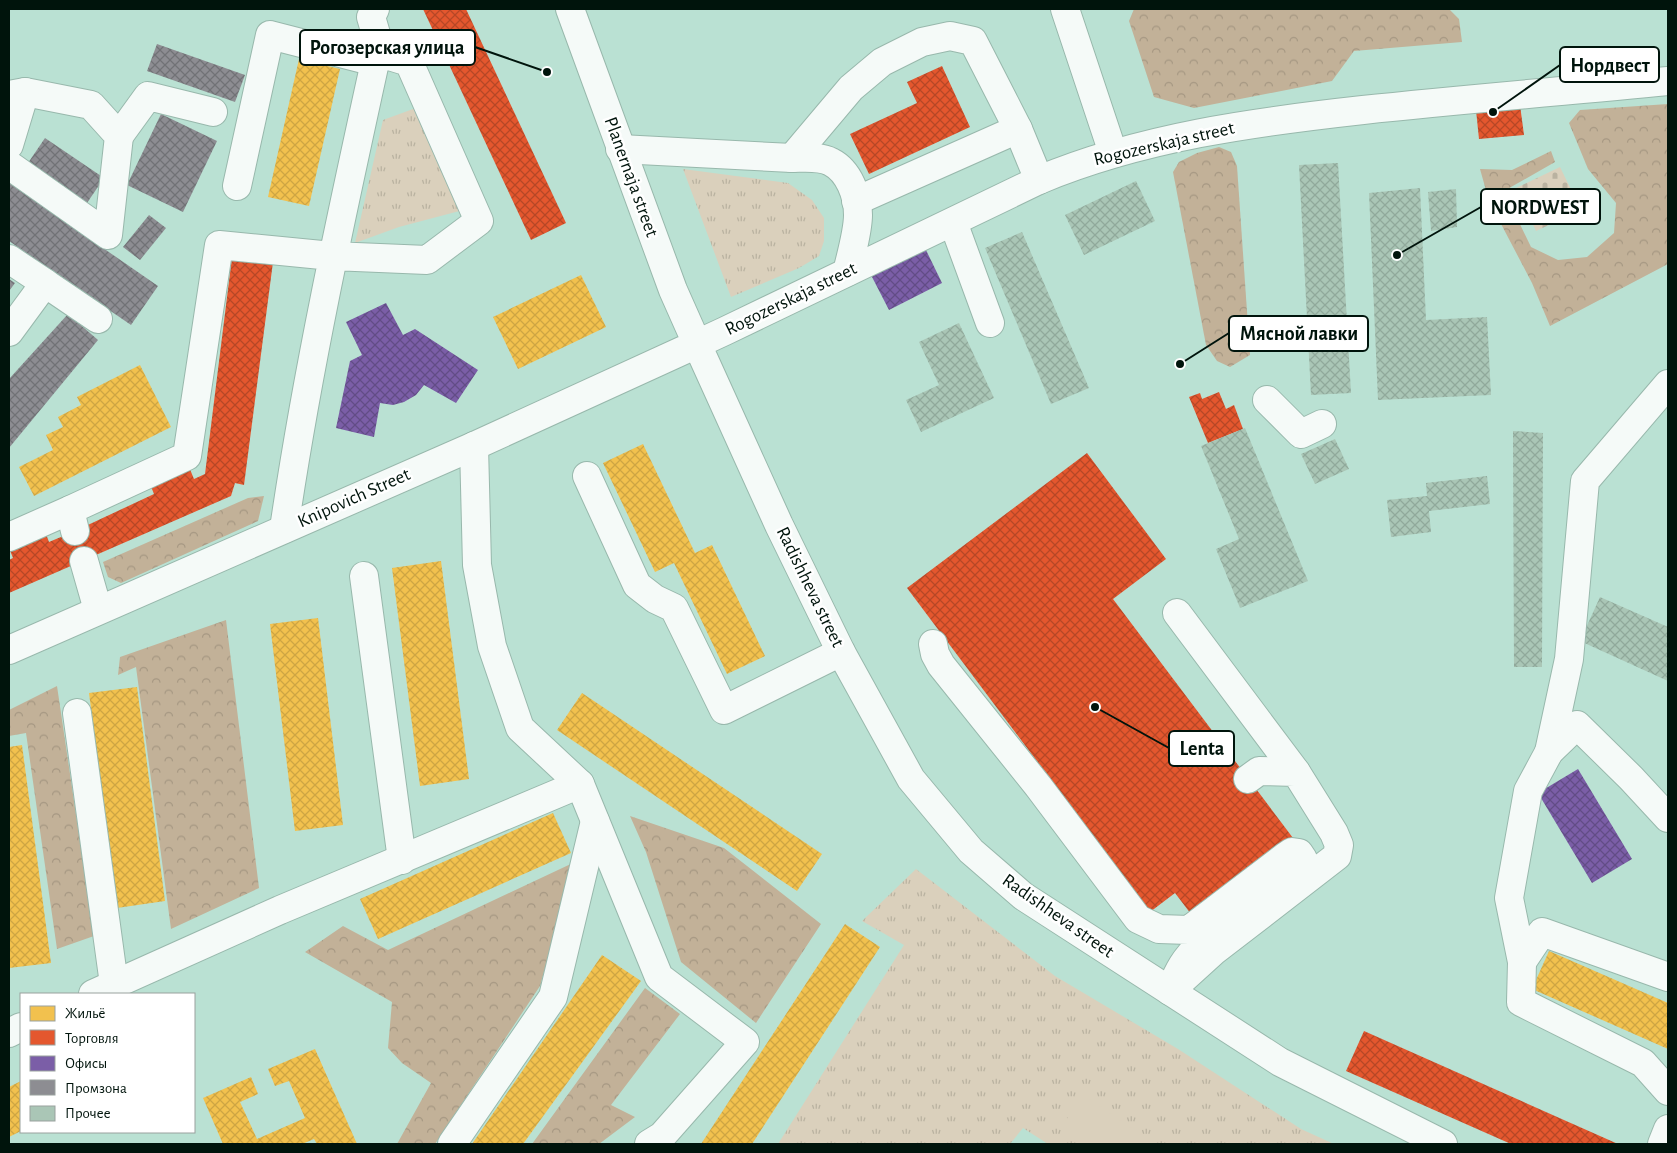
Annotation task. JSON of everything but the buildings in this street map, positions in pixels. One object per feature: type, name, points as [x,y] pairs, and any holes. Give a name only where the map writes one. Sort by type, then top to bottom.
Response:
[{"type":"street","points":[[284,529],[332,256],[381,58],[371,17],[375,9]]},
{"type":"street","name":"Planernaja street","points":[[570,9],[673,290],[697,344]]},
{"type":"street","points":[[1065,9],[1113,153]]},
{"type":"street","points":[[9,537],[72,520],[187,456],[219,245],[332,256],[427,260],[478,221],[409,62],[270,35],[237,186]]},
{"type":"street","points":[[792,158],[851,88],[882,62],[922,42],[950,36],[973,41],[1018,129],[1040,180]]},
{"type":"street","name":"Rogozerskaja street","points":[[697,344],[1040,180],[1067,168],[1113,153],[1226,128],[1307,116],[1668,81]]},
{"type":"street","points":[[9,145],[17,93],[91,105],[119,136]]},
{"type":"street","points":[[9,165],[108,235],[119,136],[148,96],[213,112]]},
{"type":"street","points":[[856,201],[1018,129]]},
{"type":"street","points":[[620,149],[817,158],[830,162],[840,169],[852,183],[856,201],[858,215],[847,272]]},
{"type":"street","points":[[953,222],[990,323]]},
{"type":"street","points":[[9,259],[98,318]]},
{"type":"street","points":[[9,332],[45,283]]},
{"type":"street","name":"Knipovich Street","points":[[9,650],[474,446],[697,344]]},
{"type":"street","name":"Radishheva street","points":[[697,344],[779,525],[841,652],[911,779],[971,851],[1024,896],[1178,982],[1280,1062],[1443,1144]]},
{"type":"street","points":[[1668,384],[1585,481],[1568,659],[1549,752],[1528,791],[1509,898],[1522,962],[1521,1002],[1644,1063],[1668,1091]]},
{"type":"street","points":[[1267,400],[1301,434],[1322,424]]},
{"type":"street","points":[[474,446],[477,565],[492,646],[520,728],[580,784],[659,977],[745,1042],[662,1136],[649,1144]]},
{"type":"street","points":[[587,476],[637,585],[655,599],[674,608],[724,710],[841,652]]},
{"type":"street","points":[[84,561],[98,610]]},
{"type":"street","points":[[364,576],[402,860]]},
{"type":"street","points":[[1177,613],[1296,772],[1334,833],[1339,845],[1337,856],[1214,951],[1178,982]]},
{"type":"street","points":[[933,644],[935,654],[941,664],[1038,786],[1138,919],[1160,929],[1189,930],[1286,856],[1292,852],[1299,853],[1303,860],[1300,865],[1202,942],[1188,956],[1178,982]]},
{"type":"street","points":[[77,713],[103,989],[280,910],[580,784]]},
{"type":"street","points":[[1549,752],[1577,725],[1631,778],[1668,818]]},
{"type":"street","points":[[1248,778],[1259,771],[1296,772]]},
{"type":"street","points":[[452,1144],[553,997],[595,821]]},
{"type":"street","points":[[1522,962],[1542,932],[1668,976]]},
{"type":"street","points":[[1662,1144],[1668,1130]]},
{"type":"green space","points":[[1134,9],[1449,9],[1459,19],[1462,42],[1354,51],[1332,81],[1194,108],[1154,97],[1129,21]]},
{"type":"green space","points":[[1668,104],[1668,264],[1550,326],[1532,283],[1489,201],[1480,169],[1512,170],[1551,151],[1555,162],[1504,191],[1531,247],[1558,260],[1587,257],[1614,233],[1616,203],[1588,169],[1569,123],[1580,110]]},
{"type":"green space","points":[[424,105],[467,209],[399,227],[355,243],[383,120]]},
{"type":"green space","points":[[1219,147],[1231,152],[1237,166],[1250,355],[1230,367],[1217,361],[1206,345],[1173,172],[1179,162],[1197,153]]},
{"type":"green space","points":[[1560,167],[1581,210],[1536,231],[1516,188]]},
{"type":"green space","points":[[683,169],[788,183],[812,200],[824,218],[824,241],[819,256],[799,268],[731,297]]},
{"type":"green space","points":[[264,496],[258,521],[121,583],[108,577],[103,562],[248,498]]},
{"type":"green space","points":[[226,620],[259,888],[171,929],[136,667],[118,675],[120,657]]},
{"type":"green space","points":[[57,686],[94,936],[57,949],[26,733],[9,736],[9,710]]},
{"type":"green space","points":[[630,816],[724,848],[821,924],[756,1023],[681,962],[646,852]]},
{"type":"green space","points":[[575,862],[540,986],[435,1144],[397,1144],[431,1083],[402,1063],[388,1048],[392,1002],[305,952],[343,926],[388,950]]},
{"type":"green space","points":[[916,869],[1055,976],[1178,1049],[1301,1129],[1334,1144],[1048,1144],[1023,1128],[1010,1144],[778,1144],[904,945],[862,921]]},
{"type":"green space","points":[[645,988],[680,1014],[611,1105],[635,1117],[599,1144],[532,1144]]},
{"type":"green space","points":[[1084,1095],[1147,1139],[1144,1144],[1093,1144],[1063,1124]]},
{"type":"place","name":"Рогозерская улица","points":[[547,72]]},
{"type":"place","name":"Нордвест","points":[[1493,112]]},
{"type":"place","name":"NORDWEST","points":[[1397,255]]},
{"type":"place","name":"Мясной лавки","points":[[1180,364]]},
{"type":"place","name":"Lenta","points":[[1095,707]]}]
